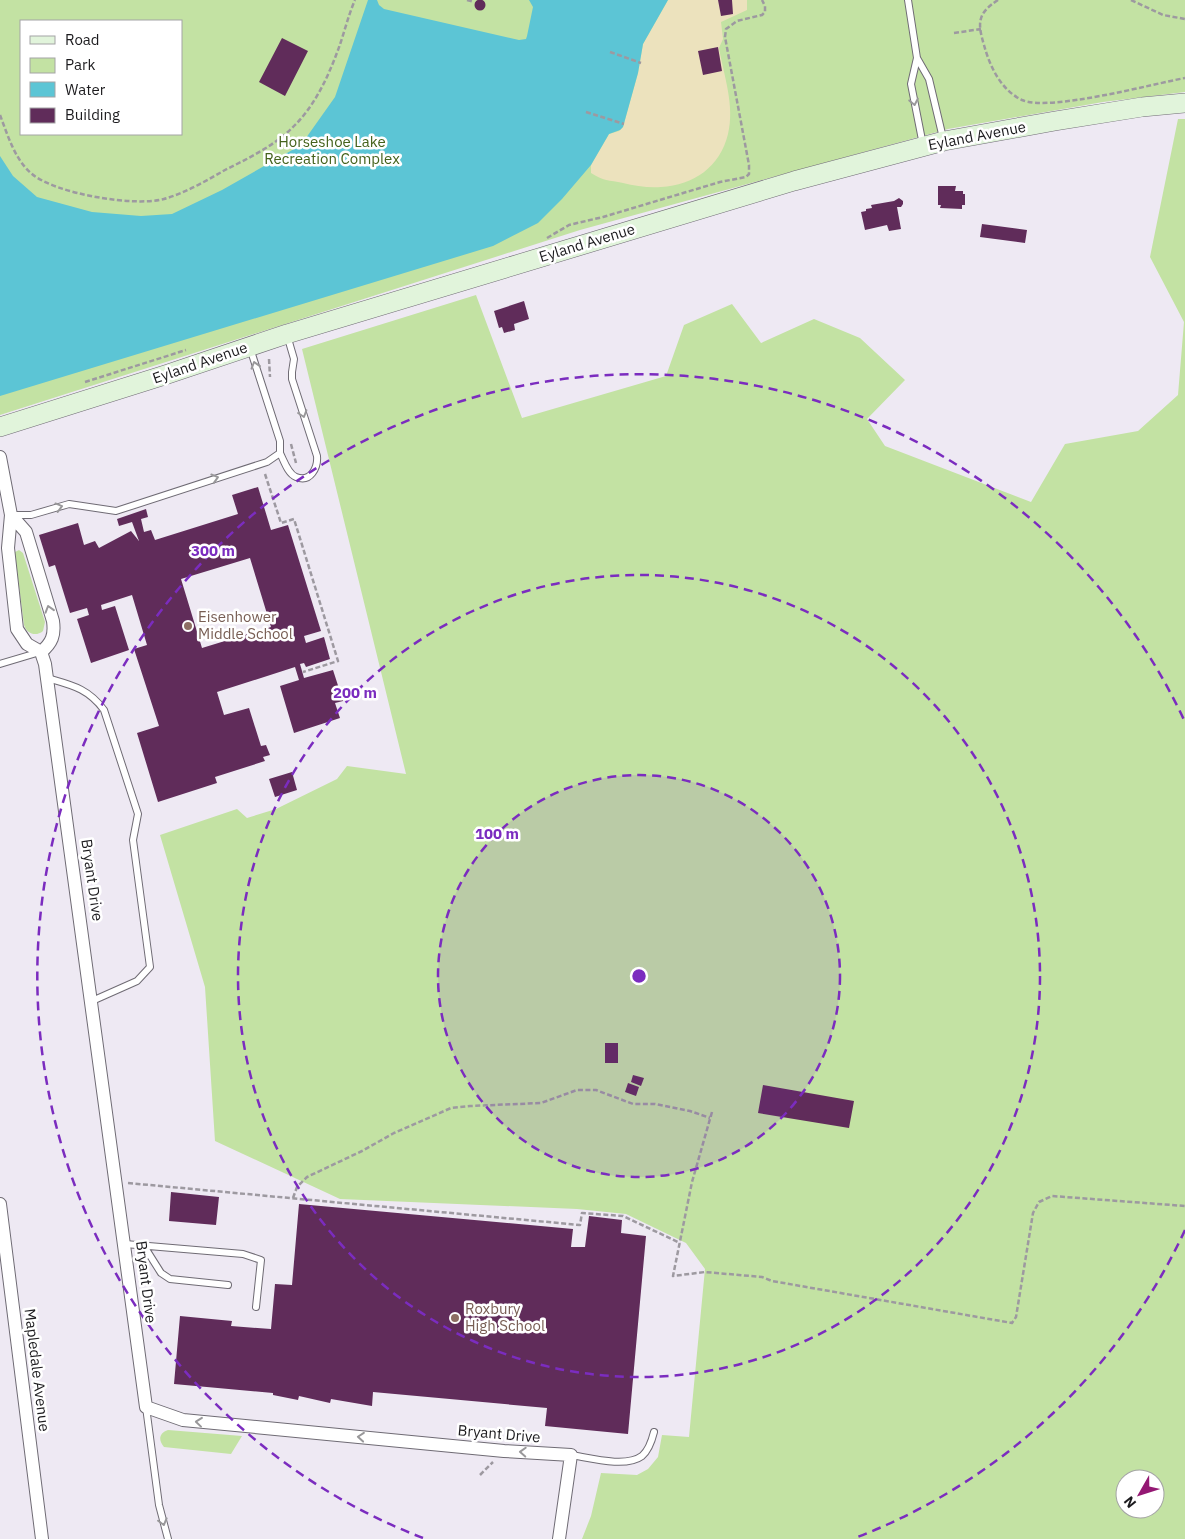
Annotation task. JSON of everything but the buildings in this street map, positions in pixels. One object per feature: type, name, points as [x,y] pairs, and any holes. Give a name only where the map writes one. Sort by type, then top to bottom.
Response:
[{"type":"street","name":"Eyland Avenue","points":[[0,427],[287,334],[784,184],[944,141],[1142,107],[1185,103]]},
{"type":"street","points":[[0,457],[11,515],[8,548],[18,629],[27,644],[41,652],[49,645],[52,638],[53,621],[26,532],[11,515]]},
{"type":"street","name":"Bryant Drive","points":[[41,652],[46,664],[146,1407],[183,1420],[504,1451],[572,1455]]},
{"type":"street","name":"Mapledale Avenue","points":[[0,1204],[42,1539]]},
{"type":"street","points":[[559,1539],[572,1455]]},
{"type":"lane","points":[[908,0],[917,58],[928,78],[944,141]]},
{"type":"lane","points":[[917,58],[911,84],[923,146]]},
{"type":"lane","points":[[250,346],[280,441],[280,454],[290,472],[296,477],[305,478],[316,470],[317,456],[292,379],[294,359],[287,334]]},
{"type":"lane","points":[[11,515],[31,515],[69,504],[116,511],[267,462],[280,454]]},
{"type":"lane","points":[[0,664],[41,652]]},
{"type":"lane","points":[[47,678],[78,688],[92,696],[104,710],[138,814],[133,840],[150,967],[137,981],[92,1001]]},
{"type":"lane","points":[[125,1244],[244,1254],[261,1260],[256,1307]]},
{"type":"lane","points":[[144,1246],[161,1273],[170,1279],[228,1286]]},
{"type":"lane","points":[[146,1407],[159,1505],[168,1539]]},
{"type":"lane","points":[[572,1455],[604,1460],[631,1461],[642,1456],[650,1444],[654,1432]]},
{"type":"path","points":[[0,115],[6,133],[21,162],[33,175],[50,185],[94,197],[142,202],[164,199],[193,188],[246,160],[269,147],[294,127],[307,112],[324,84],[355,0]]},
{"type":"path","points":[[467,0],[474,2]]},
{"type":"path","points":[[547,238],[569,226],[720,182],[746,178],[749,174],[749,165],[725,37],[726,29],[737,21],[762,15],[765,12],[762,0]]},
{"type":"path","points":[[998,0],[982,14],[980,21],[983,43],[989,63],[1000,82],[1012,94],[1024,101],[1040,103],[1060,102],[1185,78]]},
{"type":"path","points":[[1131,0],[1164,15],[1185,19]]},
{"type":"path","points":[[954,33],[981,29]]},
{"type":"path","points":[[610,52],[641,63]]},
{"type":"path","points":[[586,112],[624,124]]},
{"type":"path","points":[[83,382],[185,350]]},
{"type":"path","points":[[265,474],[281,523],[294,519],[338,661],[302,672]]},
{"type":"path","points":[[293,1198],[297,1187],[307,1177],[362,1151],[394,1133],[451,1108],[541,1103],[577,1090],[596,1090],[633,1104],[655,1104],[690,1111],[710,1118]]},
{"type":"path","points":[[712,1112],[692,1182],[673,1276],[705,1272],[762,1277],[772,1281],[1012,1323],[1016,1317],[1033,1213],[1039,1202],[1052,1196],[1185,1206]]},
{"type":"path","points":[[128,1183],[580,1225],[582,1213],[623,1216],[680,1243]]},
{"type":"path","points":[[480,1475],[494,1461]]},
{"type":"green space","name":"Horseshoe Lake Recreation Complex","points":[[0,0],[1185,0],[1185,92],[1103,102],[948,129],[580,230],[0,415]]},
{"type":"green space","points":[[1178,119],[1185,119],[1185,1539],[582,1539],[591,1516],[601,1473],[637,1475],[648,1469],[658,1457],[662,1435],[689,1437],[705,1269],[686,1243],[626,1214],[577,1209],[340,1199],[215,1141],[205,987],[160,835],[237,809],[247,818],[276,809],[337,779],[347,766],[406,774],[302,349],[476,295],[522,418],[666,376],[684,325],[732,304],[761,343],[814,319],[860,338],[905,380],[867,419],[885,446],[1031,502],[1065,444],[1138,431],[1178,395],[1184,322],[1150,257]]},
{"type":"green space","points":[[19,550],[23,553],[45,622],[43,631],[38,634],[29,632],[24,625],[15,555],[15,552]]},
{"type":"green space","points":[[168,1430],[242,1436],[231,1454],[164,1447],[160,1437]]},
{"type":"sand","points":[[668,0],[747,0],[747,10],[721,22],[723,39],[719,48],[730,102],[730,123],[724,146],[719,156],[704,172],[684,183],[673,186],[652,187],[632,185],[595,176],[591,173],[591,165],[609,134],[619,131],[623,127],[638,73],[643,44]]},
{"type":"water","points":[[368,0],[377,0],[384,9],[519,40],[526,39],[527,36],[533,7],[529,0],[668,0],[643,44],[638,73],[623,127],[609,134],[591,165],[562,199],[538,223],[493,246],[0,396],[0,156],[13,176],[37,197],[92,212],[141,216],[172,214],[222,190],[301,145],[335,97]]},
{"type":"place","name":"Eisenhower Middle School","points":[[188,626]]},
{"type":"place","name":"Roxbury High School","points":[[455,1318]]}]
